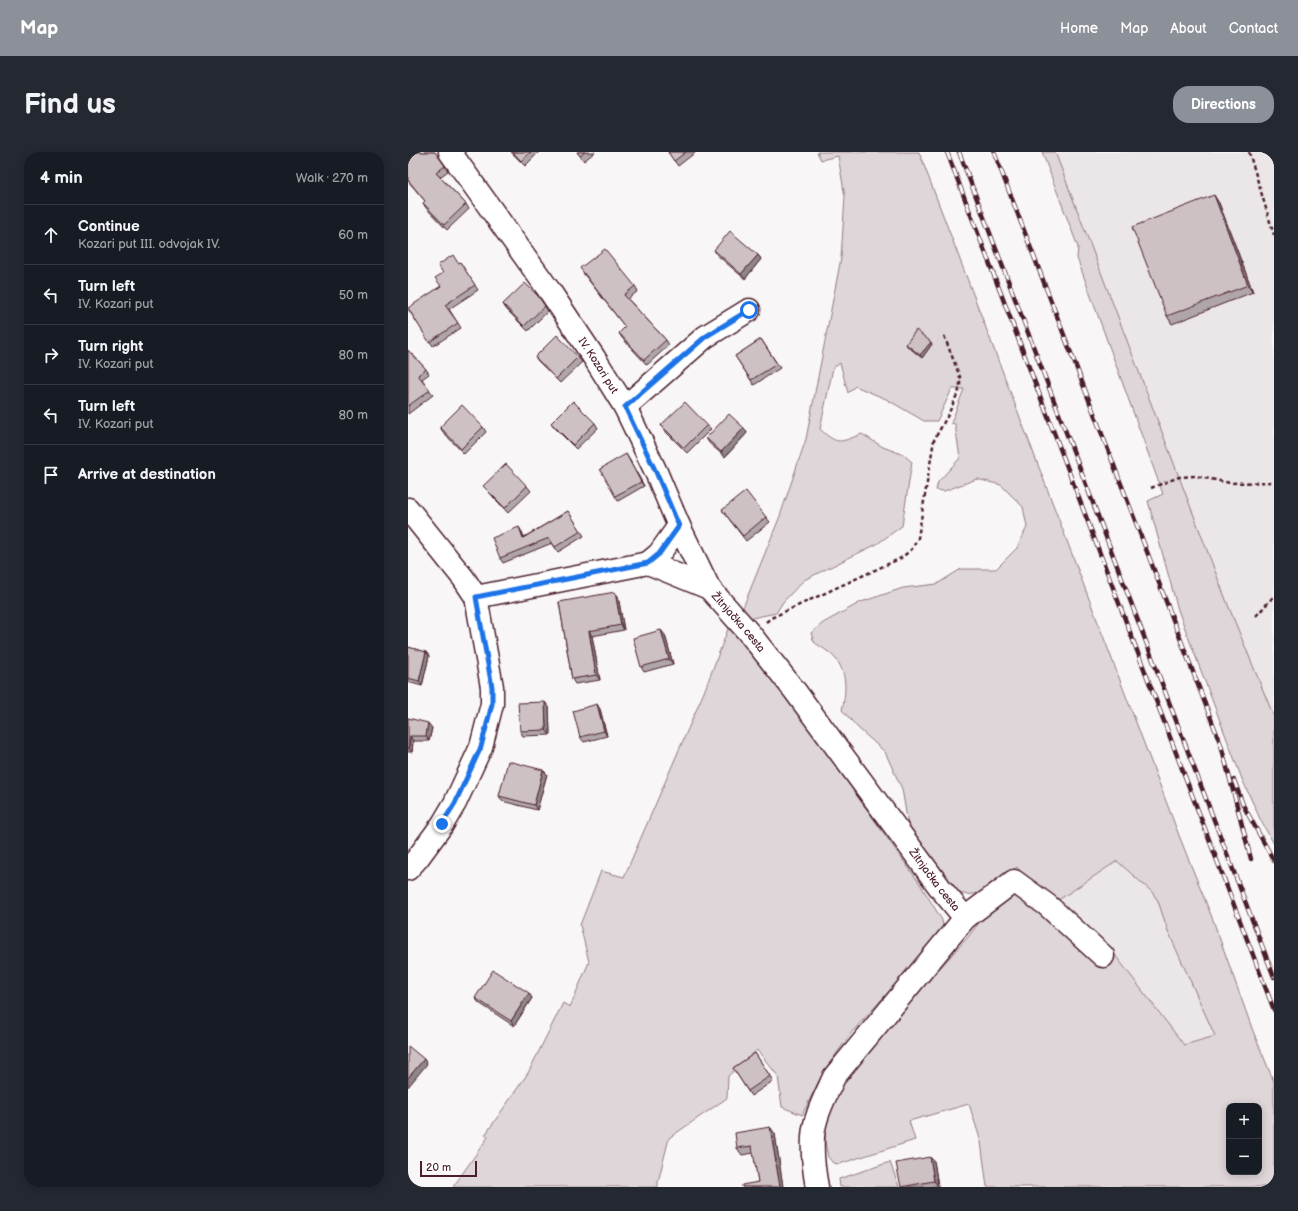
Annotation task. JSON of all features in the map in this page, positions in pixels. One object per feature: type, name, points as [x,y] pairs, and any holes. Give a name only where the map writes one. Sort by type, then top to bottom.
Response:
[{"type":"street","name":"IV. Kozari put","points":[[450,152],[556,299],[625,407],[709,588]]},
{"type":"street","points":[[625,407],[705,337],[749,310]]},
{"type":"street","points":[[408,509],[464,579],[476,597],[492,687],[492,704],[488,725],[481,747],[455,803],[442,824],[408,869]]},
{"type":"street","points":[[476,597],[648,563],[659,554],[679,526]]},
{"type":"street","points":[[648,563],[709,588]]},
{"type":"street","name":"Žitnjačka cesta","points":[[709,588],[750,634],[796,691],[941,889],[965,918],[834,1077],[820,1108],[813,1135],[814,1174],[816,1187]]},
{"type":"street","points":[[965,918],[1014,881],[1047,905],[1103,956]]},
{"type":"path","points":[[1249,152],[1274,235]]},
{"type":"path","points":[[750,634],[771,618],[901,558],[912,549],[918,538],[934,440],[948,415],[960,388],[960,376],[943,333]]},
{"type":"path","points":[[1150,488],[1179,477],[1195,476],[1230,483],[1274,482]]},
{"type":"path","points":[[1256,616],[1274,596]]},
{"type":"shaded area","points":[[817,152],[919,152],[1180,838],[1213,920],[1253,1031],[1274,1082],[1274,1187],[987,1187],[981,1142],[969,1104],[909,1121],[915,1140],[839,1164],[833,1163],[828,1157],[825,1142],[826,1122],[846,1078],[868,1048],[968,937],[991,907],[1017,892],[1112,951],[1184,1045],[1215,1036],[1168,931],[1158,901],[1152,892],[1117,861],[1057,901],[1032,886],[1017,867],[992,886],[978,893],[962,894],[954,890],[909,830],[902,789],[885,752],[858,728],[842,710],[845,682],[839,663],[830,653],[814,642],[811,633],[823,623],[861,602],[903,588],[937,584],[961,569],[996,569],[1017,548],[1027,527],[1023,507],[1001,485],[977,479],[944,491],[936,490],[938,482],[960,458],[955,424],[951,423],[964,389],[952,389],[937,421],[924,421],[886,399],[855,386],[848,393],[840,363],[833,368],[820,429],[831,438],[840,441],[862,434],[883,447],[904,455],[912,462],[902,526],[877,544],[804,580],[783,602],[776,613],[747,619],[742,610],[780,516],[806,439],[841,258],[845,197],[838,156],[821,160]]},
{"type":"shaded area","points":[[1042,152],[1055,152],[1228,605],[1274,717],[1274,844],[1261,821],[1242,779],[1178,610],[1148,501],[1163,494],[1077,258],[1078,247]]},
{"type":"shaded area","points":[[1055,152],[1274,152],[1274,717],[1228,605]]},
{"type":"shaded area","points":[[728,629],[740,636],[768,671],[920,884],[942,920],[944,931],[852,1032],[824,1071],[802,1115],[782,1107],[778,1076],[757,1050],[728,1076],[727,1098],[669,1138],[658,1187],[453,1187],[488,1137],[485,1135],[528,1073],[563,1003],[570,1007],[589,962],[580,925],[601,871],[624,877],[704,692]]},
{"type":"shaded area","points":[[1117,861],[1152,892],[1158,901],[1168,931],[1215,1036],[1184,1045],[1117,957],[1095,931],[1057,901]]},
{"type":"shaded area","points":[[890,1162],[899,1187],[840,1187],[839,1179]]},
{"type":"building","points":[[408,152],[435,152],[445,166],[436,173],[466,204],[444,225],[423,203],[425,201],[408,180]]},
{"type":"building","points":[[513,152],[531,152],[521,161]]},
{"type":"building","points":[[577,152],[585,152],[580,156]]},
{"type":"building","points":[[668,152],[686,152],[674,161]]},
{"type":"building","points":[[1214,195],[1248,285],[1167,316],[1132,227]]},
{"type":"building","points":[[730,231],[758,255],[741,274],[714,250]]},
{"type":"building","points":[[605,249],[635,286],[624,295],[666,340],[644,360],[619,333],[625,327],[580,268]]},
{"type":"building","points":[[453,255],[458,263],[460,262],[475,285],[445,305],[458,323],[429,342],[408,308],[441,286],[435,278],[443,273],[438,265]]},
{"type":"building","points":[[525,283],[538,296],[545,306],[524,326],[503,304]]},
{"type":"building","points":[[916,330],[931,342],[920,355],[906,344]]},
{"type":"building","points":[[557,335],[578,357],[556,379],[535,357]]},
{"type":"building","points":[[761,339],[777,364],[751,380],[735,356]]},
{"type":"building","points":[[408,350],[426,369],[418,375],[430,390],[408,406]]},
{"type":"building","points":[[573,401],[595,423],[573,445],[551,423]]},
{"type":"building","points":[[685,402],[707,425],[684,448],[661,425]]},
{"type":"building","points":[[462,405],[483,427],[461,449],[440,427]]},
{"type":"building","points":[[729,414],[744,428],[721,452],[706,438]]},
{"type":"building","points":[[626,454],[641,482],[615,496],[600,469]]},
{"type":"building","points":[[506,464],[527,486],[505,508],[483,486]]},
{"type":"building","points":[[746,491],[766,517],[743,536],[722,510]]},
{"type":"building","points":[[568,511],[581,531],[555,547],[549,538],[500,558],[492,538],[519,527],[523,538]]},
{"type":"building","points":[[615,592],[621,625],[589,631],[596,675],[572,679],[559,602]]},
{"type":"building","points":[[661,630],[669,659],[641,667],[633,638]]},
{"type":"building","points":[[408,647],[426,652],[419,681],[408,678]]},
{"type":"building","points":[[545,702],[546,730],[520,731],[518,703]]},
{"type":"building","points":[[597,704],[604,731],[580,737],[573,711]]},
{"type":"building","points":[[408,718],[428,723],[426,736],[410,736],[409,748],[408,747]]},
{"type":"building","points":[[508,761],[543,770],[534,805],[499,796]]},
{"type":"building","points":[[493,970],[529,993],[511,1021],[475,998]]},
{"type":"building","points":[[408,1046],[424,1059],[408,1078]]},
{"type":"building","points":[[755,1053],[770,1076],[748,1091],[733,1068]]},
{"type":"building","points":[[770,1127],[780,1187],[742,1187],[742,1185],[758,1182],[752,1146],[737,1148],[735,1133]]},
{"type":"building","points":[[930,1157],[934,1181],[901,1187],[896,1163]]},
{"type":"railway","points":[[947,152],[1274,1010]]},
{"type":"railway","points":[[959,152],[1274,977]]},
{"type":"railway","points":[[994,152],[1221,745],[1251,859]]},
{"type":"railway","points":[[1234,780],[1243,805],[1274,861]]},
{"type":"route","points":[[442,824],[455,803],[481,747],[488,725],[492,704],[492,687],[476,597],[648,563],[659,554],[679,526],[656,472],[625,407],[705,337],[749,310]]}]
